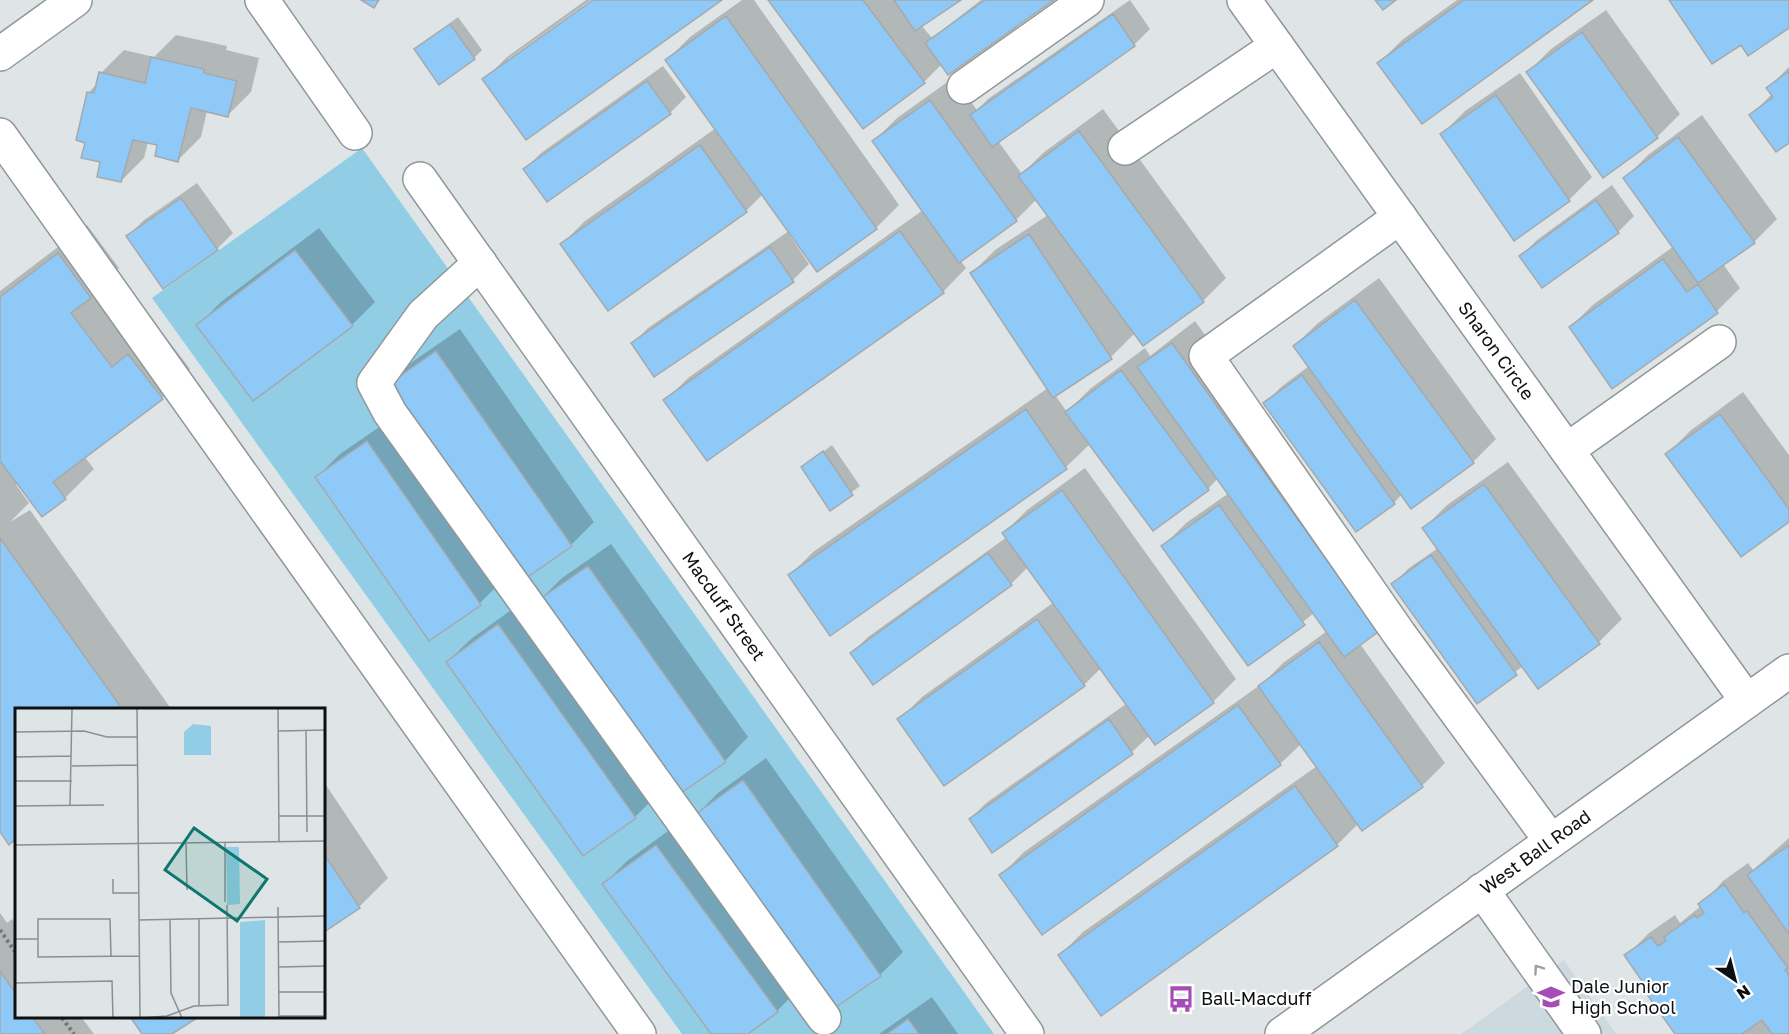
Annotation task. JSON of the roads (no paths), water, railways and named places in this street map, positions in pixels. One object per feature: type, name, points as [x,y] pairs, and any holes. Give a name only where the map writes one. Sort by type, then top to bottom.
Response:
[{"type":"street","points":[[0,54],[75,0]]},
{"type":"street","points":[[262,0],[355,133]]},
{"type":"street","points":[[964,87],[1087,0]]},
{"type":"street","name":"Sharon Circle","points":[[1244,0],[1747,701]]},
{"type":"street","points":[[1125,148],[1277,46]]},
{"type":"street","points":[[0,135],[639,1034]]},
{"type":"street","name":"Macduff Street","points":[[420,179],[1027,1034]]},
{"type":"street","points":[[1400,217],[1206,356],[1400,636],[1551,841]]},
{"type":"street","points":[[480,263],[423,315],[374,382],[390,413],[824,1018]]},
{"type":"street","points":[[1567,450],[1719,342]]},
{"type":"street","name":"West Ball Road","points":[[1282,1034],[1789,671]]},
{"type":"street","points":[[1482,890],[1584,1034]]},
{"type":"place","name":"Dale Junior High School","points":[[1551,997]]},
{"type":"place","name":"Ball-Macduff","points":[[1181,999]]}]
